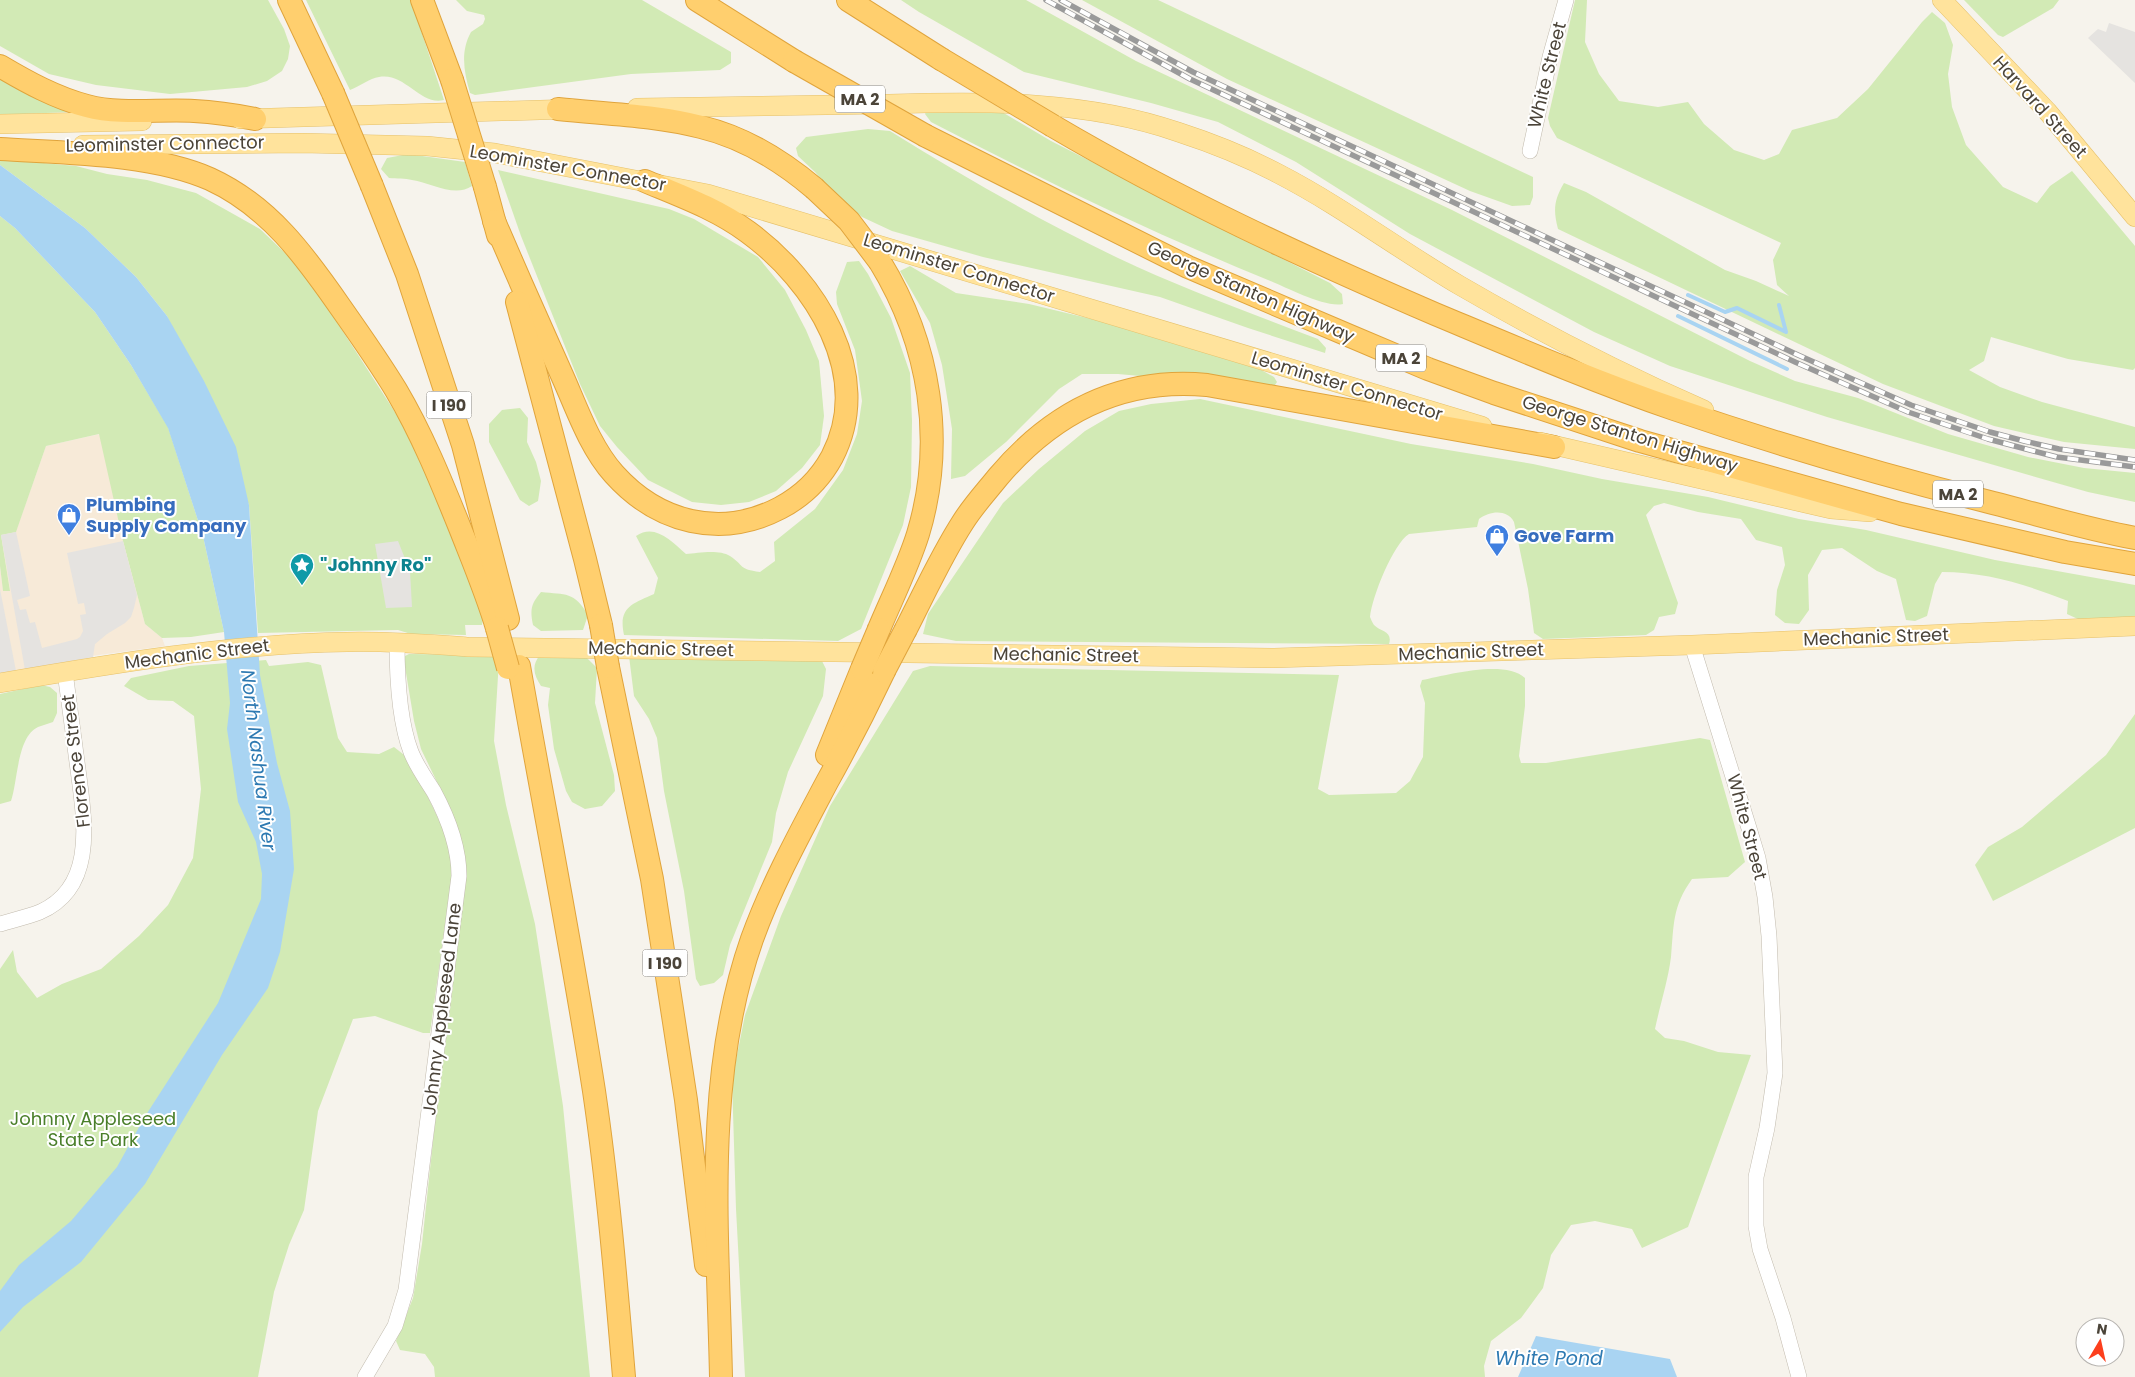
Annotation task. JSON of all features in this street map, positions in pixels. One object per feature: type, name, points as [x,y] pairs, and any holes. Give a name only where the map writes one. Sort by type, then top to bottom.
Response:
[{"type":"highway","points":[[278,0],[322,70]]},
{"type":"highway","name":"I 190","points":[[289,0],[333,93],[407,274],[463,446],[540,783],[562,895],[594,1093],[614,1258],[624,1377]]},
{"type":"highway","name":"I 190","points":[[422,0],[452,80],[485,187],[532,355],[601,626],[652,879],[685,1090],[706,1262],[717,1377]]},
{"type":"highway","name":"George Stanton Highway","points":[[697,0],[794,61],[926,136],[1188,266],[1428,369],[1640,441],[1901,514],[2065,552],[2135,564]]},
{"type":"highway","name":"George Stanton Highway","points":[[848,0],[941,59],[1053,126],[1176,192],[1269,239],[1366,284],[1569,370],[1673,409],[1783,444],[1922,485],[2135,538]]},
{"type":"highway","points":[[0,66],[33,85],[89,106],[122,110],[194,111],[255,119]]},
{"type":"highway","points":[[558,109],[664,120],[702,127],[751,146],[786,167],[814,188],[849,221],[880,262],[904,306],[919,347],[929,394],[932,440],[928,485],[921,524],[912,551],[752,939],[736,997],[724,1061],[718,1150],[721,1377]]},
{"type":"highway","points":[[0,148],[52,149],[139,160],[187,170],[241,196],[282,230],[328,288],[396,391],[437,472],[474,562],[504,628]]},
{"type":"highway","points":[[494,221],[578,412],[595,445],[614,473],[626,486],[650,504],[686,520],[719,525],[735,524],[760,517],[784,506],[808,488],[826,468],[835,451],[842,432],[846,400],[845,376],[838,348],[826,321],[810,295],[791,271],[765,245],[724,216],[690,199],[645,181]]},
{"type":"highway","points":[[788,854],[963,521],[1010,463],[1057,423],[1091,403],[1119,392],[1151,385],[1177,383],[1207,385],[1554,446]]},
{"type":"main road","name":"Harvard Street","points":[[1942,0],[2047,111],[2135,217]]},
{"type":"main road","name":"Leominster Connector","points":[[0,124],[255,119],[558,109],[941,103],[1036,104],[1094,111],[1176,131],[1241,156],[1279,174],[1458,284],[1541,331],[1659,390],[1783,444]]},
{"type":"main road","name":"Leominster Connector","points":[[52,149],[302,142],[427,146],[495,153],[645,181],[708,194],[800,220],[1269,363],[1554,446],[1831,509],[1901,514]]},
{"type":"main road","name":"Mechanic Street","points":[[0,683],[185,654],[283,644],[348,642],[397,642],[468,647],[1274,658],[1692,645],[2135,626]]},
{"type":"street","name":"White Street","points":[[1530,151],[1550,58],[1566,0]]},
{"type":"street","name":"Johnny Appleseed Lane","points":[[364,1377],[395,1326],[406,1290],[459,876],[458,857],[450,828],[438,801],[415,760],[406,734],[402,709],[397,642]]},
{"type":"street","name":"White Street","points":[[1692,645],[1758,858],[1765,897],[1769,936],[1775,1074],[1767,1128],[1756,1177],[1756,1226],[1760,1249],[1783,1318],[1798,1377]]},
{"type":"street","name":"Florence Street","points":[[0,924],[41,912],[57,901],[70,885],[82,856],[85,825],[65,672]]},
{"type":"shaded area","points":[[2109,23],[2135,32],[2135,83],[2088,38],[2098,29],[2106,32]]},
{"type":"shaded area","points":[[100,434],[123,541],[145,624],[162,638],[165,646],[77,658],[30,669],[0,673],[0,566],[3,591],[10,591],[1,535],[16,531],[46,446]]},
{"type":"shaded area","points":[[16,532],[30,596],[17,600],[20,610],[26,609],[30,623],[35,622],[42,648],[77,639],[83,631],[80,615],[86,614],[84,603],[78,604],[67,553],[123,541],[137,595],[134,608],[131,617],[125,623],[95,644],[93,657],[25,670],[1,535]]},
{"type":"shaded area","points":[[398,541],[410,571],[412,607],[386,608],[375,544]]},
{"type":"shaded area","points":[[0,589],[16,671],[0,673]]},
{"type":"green space","points":[[0,0],[268,0],[284,29],[290,46],[288,59],[282,71],[267,81],[247,87],[170,94],[96,85],[49,74],[0,46]]},
{"type":"green space","points":[[306,0],[411,0],[444,100],[435,101],[427,98],[397,79],[388,77],[376,78],[350,90]]},
{"type":"green space","points":[[456,0],[642,0],[731,52],[731,63],[720,70],[631,74],[475,95],[470,93],[468,85],[464,62],[465,47],[471,32],[483,24],[485,19],[484,15],[467,11]]},
{"type":"green space","points":[[901,0],[1026,0],[1136,61],[1452,210],[1750,361],[1795,381],[1858,398],[1948,434],[2028,457],[2084,468],[2135,473],[2135,502],[2088,492],[1827,417],[1670,366],[1594,332],[1410,234],[1296,162],[1218,122],[1151,103],[1024,72]]},
{"type":"green space","points":[[1082,0],[1158,0],[1533,177],[1533,197],[1530,205],[1512,206],[1470,191],[1227,79]]},
{"type":"green space","points":[[1575,0],[1587,0],[1585,42],[1599,74],[1619,101],[1658,107],[1688,102],[1704,124],[1734,150],[1764,160],[1779,154],[1792,130],[1837,118],[1868,89],[1932,12],[1945,23],[1953,45],[1948,74],[1952,107],[1966,145],[2003,187],[2037,203],[2050,186],[2072,171],[2135,246],[2135,368],[2133,370],[2068,359],[1991,337],[1984,361],[1969,370],[2000,387],[2042,402],[2135,427],[2135,449],[2064,442],[1994,426],[1883,384],[1558,229],[1555,205],[1564,183],[1586,192],[1725,270],[1789,296],[1777,285],[1773,260],[1781,243],[1557,138],[1548,118]]},
{"type":"green space","points":[[1964,0],[2059,0],[2053,8],[2003,37],[1998,35]]},
{"type":"green space","points":[[0,71],[69,112],[0,115]]},
{"type":"green space","points":[[928,109],[1002,112],[1051,141],[1330,283],[1342,294],[1343,304],[1326,303],[1305,296],[1098,205],[931,122],[925,114]]},
{"type":"green space","points":[[868,129],[890,131],[1002,198],[1118,258],[1192,290],[1318,339],[1326,348],[1325,353],[1160,297],[983,257],[892,231],[862,217],[837,197],[798,156],[796,148],[806,137]]},
{"type":"green space","points":[[408,154],[465,162],[472,186],[458,191],[443,189],[409,179],[389,178],[381,169],[387,158]]},
{"type":"green space","points":[[0,159],[76,166],[107,174],[147,180],[196,193],[260,229],[304,271],[402,423],[449,526],[483,619],[482,625],[465,625],[466,635],[411,634],[398,630],[258,633],[249,505],[167,316],[136,277],[85,228],[0,165]]},
{"type":"green space","points":[[498,170],[669,209],[694,219],[758,257],[785,290],[806,330],[819,361],[824,416],[820,445],[802,468],[776,491],[749,502],[721,505],[692,502],[648,480],[600,426],[580,384],[521,236]]},
{"type":"green space","points":[[0,216],[15,228],[95,312],[131,365],[168,427],[203,536],[224,632],[191,637],[162,638],[145,624],[123,541],[99,434],[46,446],[16,532],[1,535],[10,591],[3,591],[0,566]]},
{"type":"green space","points":[[859,261],[891,318],[910,373],[912,421],[911,487],[903,525],[861,629],[838,641],[624,635],[623,618],[625,612],[633,604],[654,594],[658,578],[636,536],[643,533],[656,533],[669,539],[686,554],[708,552],[725,554],[735,559],[745,568],[760,572],[775,561],[774,542],[815,509],[843,470],[857,434],[862,401],[855,350],[837,304],[836,292],[847,262]]},
{"type":"green space","points":[[910,266],[956,293],[1029,304],[1104,322],[1256,367],[1274,377],[1277,382],[1273,388],[1118,374],[1082,374],[1059,389],[1006,442],[965,476],[951,479],[952,429],[942,365],[930,323],[900,271]]},
{"type":"green space","points":[[1200,399],[1411,444],[1533,464],[1602,479],[1708,497],[1799,519],[1866,530],[1995,560],[2135,585],[2135,617],[2080,620],[2067,614],[2068,601],[2037,590],[1991,577],[1942,572],[1935,584],[1927,616],[1915,621],[1906,620],[1896,579],[1877,571],[1842,548],[1822,550],[1808,575],[1809,610],[1799,624],[1785,623],[1775,615],[1777,590],[1785,565],[1782,547],[1756,540],[1741,519],[1698,512],[1664,503],[1654,506],[1646,515],[1678,603],[1675,614],[1659,617],[1654,630],[1646,635],[1543,639],[1534,633],[1528,589],[1514,522],[1503,513],[1483,516],[1479,519],[1477,527],[1409,534],[1396,548],[1384,572],[1370,617],[1374,625],[1388,634],[1389,644],[956,641],[923,634],[928,614],[1003,503],[1039,469],[1085,431],[1119,411],[1151,404]]},
{"type":"green space","points":[[520,408],[528,418],[527,442],[536,462],[541,481],[538,501],[529,506],[520,500],[489,442],[489,424],[502,410]]},
{"type":"green space","points":[[541,592],[563,594],[574,598],[588,615],[583,630],[541,631],[533,625],[532,607]]},
{"type":"green space","points":[[409,654],[495,655],[499,660],[494,741],[506,805],[535,924],[563,1106],[590,1377],[435,1377],[434,1367],[425,1354],[400,1350],[396,1341],[413,1298],[422,1244],[445,1029],[463,898],[453,815],[421,749],[414,721],[404,661],[405,656]]},
{"type":"green space","points":[[540,655],[586,657],[597,668],[595,703],[614,775],[615,791],[602,806],[585,809],[572,802],[566,791],[554,749],[548,705],[550,688],[541,686],[534,670],[535,663]]},
{"type":"green space","points":[[629,656],[821,659],[826,669],[823,696],[788,772],[776,813],[772,842],[730,945],[723,975],[714,983],[700,986],[696,979],[684,891],[664,791],[657,738],[649,719],[634,696]]},
{"type":"green space","name":"Johnny Appleseed State Park","points":[[266,660],[269,666],[308,662],[321,665],[338,738],[347,752],[379,754],[394,747],[408,758],[445,833],[452,855],[451,882],[430,1033],[423,1033],[375,1016],[353,1019],[318,1111],[304,1210],[289,1245],[274,1292],[258,1377],[0,1377],[0,969],[13,950],[17,972],[37,998],[62,984],[101,969],[139,936],[168,905],[193,858],[201,789],[194,716],[173,701],[148,700],[124,686],[131,678],[189,666]]},
{"type":"green space","points":[[930,666],[1339,675],[1318,789],[1329,795],[1396,793],[1410,781],[1423,757],[1425,703],[1420,686],[1422,680],[1460,672],[1490,669],[1504,670],[1516,672],[1525,678],[1525,706],[1519,756],[1521,763],[1546,763],[1700,738],[1710,740],[1745,862],[1728,877],[1692,879],[1685,889],[1675,916],[1670,966],[1655,1029],[1665,1038],[1684,1041],[1718,1052],[1751,1055],[1688,1227],[1642,1248],[1632,1229],[1595,1221],[1571,1225],[1551,1255],[1543,1288],[1521,1318],[1491,1341],[1484,1366],[1485,1377],[745,1377],[736,1209],[732,1080],[745,1015],[781,916],[830,806],[913,671]]},
{"type":"green space","points":[[41,685],[50,687],[57,693],[57,713],[53,722],[38,727],[31,732],[22,749],[11,801],[0,804],[0,694]]},
{"type":"green space","points":[[2135,714],[2135,828],[1993,901],[1975,865],[1988,847],[2022,827],[2106,755]]},
{"type":"water","name":"North Nashua River","points":[[0,165],[85,228],[136,277],[167,316],[204,381],[236,447],[249,505],[260,675],[277,763],[290,811],[294,869],[280,952],[268,988],[222,1055],[145,1184],[81,1262],[23,1307],[0,1332],[0,1291],[19,1265],[71,1221],[117,1167],[144,1118],[218,1003],[261,899],[262,874],[256,842],[238,802],[227,729],[230,703],[224,632],[203,536],[168,428],[131,365],[95,312],[15,228],[0,216]]},
{"type":"water","name":"White Pond","points":[[1536,1336],[1670,1359],[1677,1377],[1518,1377]]},
{"type":"waterway","points":[[1688,295],[1725,312],[1737,308],[1786,332],[1779,305]]},
{"type":"waterway","points":[[1678,316],[1787,369]]},
{"type":"railway","points":[[1046,0],[1190,79],[1795,362],[1908,412],[1988,439],[2057,457],[2135,467]]},
{"type":"railway","points":[[1061,0],[1193,72],[1798,355],[1911,405],[1990,432],[2024,441],[2059,449],[2135,460]]},
{"type":"place","name":"Plumbing Supply Company","points":[[69,536]]},
{"type":"place","name":"Gove Farm","points":[[1497,557]]},
{"type":"place","name":"\"Johnny Ro\"","points":[[302,586]]}]
